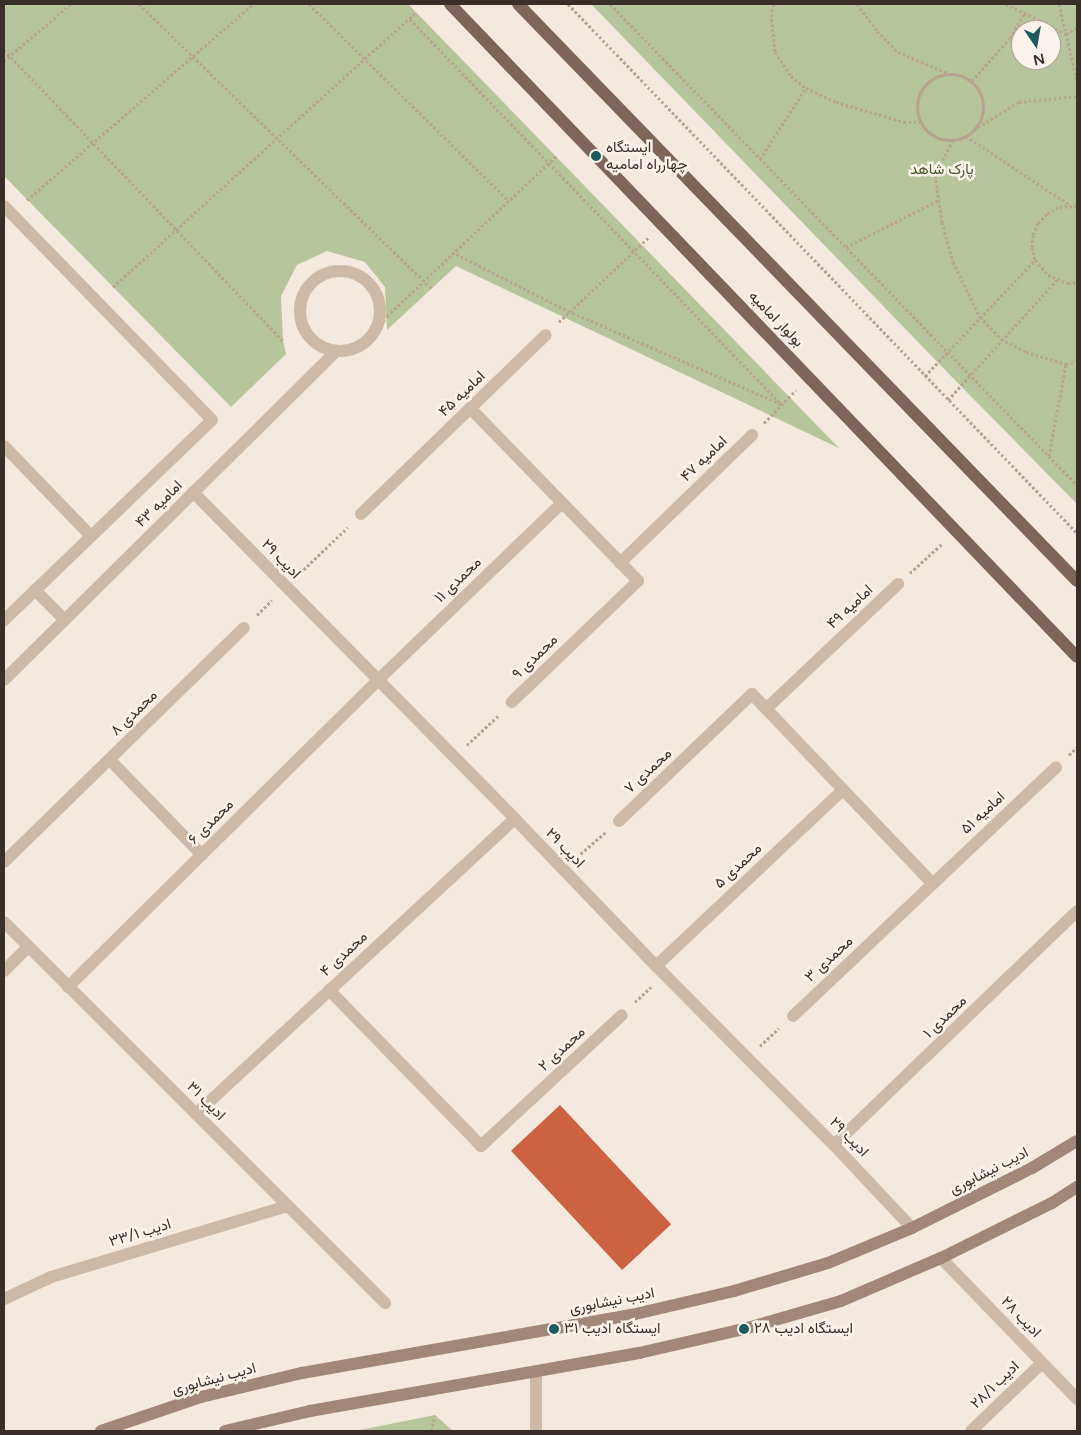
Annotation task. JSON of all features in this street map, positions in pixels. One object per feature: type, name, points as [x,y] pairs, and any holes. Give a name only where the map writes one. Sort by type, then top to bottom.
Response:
[{"type":"main road","name":"بولوار امامیه","points":[[450,4],[1077,657]]},
{"type":"main road","points":[[518,4],[1077,581]]},
{"type":"street","points":[[4,206],[212,420],[4,620]]},
{"type":"street","points":[[344,270],[359,275],[372,285],[379,298],[381,314],[377,329],[366,342],[353,350],[337,351],[322,347],[309,337],[302,323],[300,307],[304,292],[314,280],[328,272],[344,270]]},
{"type":"street","name":"امامیه ۴۵","points":[[360,514],[546,335]]},
{"type":"street","name":"امامیه ۴۳","points":[[4,680],[337,351]]},
{"type":"street","points":[[470,408],[620,563]]},
{"type":"street","name":"امامیه ۴۷","points":[[620,563],[752,435]]},
{"type":"street","points":[[4,446],[91,536]]},
{"type":"street","name":"ادیب ۲۹","points":[[193,492],[515,819],[912,1228]]},
{"type":"street","name":"محمدی ۱۱","points":[[377,680],[562,503]]},
{"type":"street","name":"محمدی ۹","points":[[512,702],[638,581],[620,563]]},
{"type":"street","name":"امامیه ۴۹","points":[[766,709],[898,584]]},
{"type":"street","points":[[35,590],[65,620]]},
{"type":"street","name":"محمدی ۸","points":[[4,862],[244,628]]},
{"type":"street","name":"محمدی ۶","points":[[68,987],[377,680]]},
{"type":"street","name":"محمدی ۷","points":[[618,821],[752,694],[766,709]]},
{"type":"street","points":[[766,709],[932,884]]},
{"type":"street","points":[[110,760],[202,855]]},
{"type":"street","name":"امامیه ۵۱","points":[[932,884],[1056,767]]},
{"type":"street","name":"محمدی ۵","points":[[660,970],[843,790]]},
{"type":"street","name":"محمدی ۴","points":[[196,1114],[515,819]]},
{"type":"street","name":"محمدی ۳","points":[[793,1016],[932,884]]},
{"type":"street","name":"محمدی ۱","points":[[834,1146],[1077,911]]},
{"type":"street","name":"ادیب ۳۱","points":[[4,922],[385,1303]]},
{"type":"street","points":[[4,971],[28,947]]},
{"type":"street","name":"محمدی ۲","points":[[329,990],[481,1146],[622,1015]]},
{"type":"street","name":"ادیب نیشابوری","points":[[102,1431],[201,1397],[302,1372],[631,1315],[734,1292],[828,1263],[912,1228],[1032,1168],[1077,1141]]},
{"type":"street","points":[[225,1431],[310,1411],[639,1353],[744,1330],[841,1301],[941,1258],[1052,1203],[1077,1187]]},
{"type":"street","name":"ادیب ۳۳/۱","points":[[4,1299],[51,1277],[287,1206]]},
{"type":"street","name":"ادیب ۲۸","points":[[941,1258],[1077,1399]]},
{"type":"street","name":"ادیب ۲۸/۱","points":[[971,1431],[1042,1363]]},
{"type":"street","points":[[536,1372],[536,1431]]},
{"type":"path","points":[[4,61],[71,4]]},
{"type":"path","points":[[139,4],[432,289]]},
{"type":"path","points":[[27,200],[253,4]]},
{"type":"path","points":[[308,4],[509,201]]},
{"type":"path","points":[[568,4],[1077,533]]},
{"type":"path","points":[[610,4],[1077,485]]},
{"type":"path","points":[[774,4],[771,14],[776,52],[791,76],[806,88],[836,102],[904,122],[920,122]]},
{"type":"path","points":[[857,4],[877,31],[898,52],[947,74]]},
{"type":"path","points":[[1006,4],[1066,34]]},
{"type":"path","points":[[1059,4],[1077,81]]},
{"type":"path","points":[[113,288],[416,12]]},
{"type":"path","points":[[972,81],[1010,38],[1024,14]]},
{"type":"path","points":[[410,19],[781,404]]},
{"type":"path","points":[[1066,34],[1077,28]]},
{"type":"path","points":[[4,50],[283,341]]},
{"type":"path","points":[[976,128],[982,114],[983,99],[972,81],[956,74],[947,74],[937,76],[921,90],[917,101],[917,112],[920,122],[934,136],[953,140],[966,136],[1019,102],[1077,96]]},
{"type":"path","points":[[760,159],[806,88]]},
{"type":"path","points":[[966,136],[1070,205]]},
{"type":"path","points":[[953,140],[935,175],[953,262],[980,317],[1001,339],[1026,352],[1066,364],[1077,361]]},
{"type":"path","points":[[377,329],[387,316],[556,156]]},
{"type":"path","points":[[846,247],[939,200]]},
{"type":"path","points":[[1077,206],[1058,207],[1047,214],[1038,223],[1033,235],[1032,247],[1036,260],[1044,272],[1057,280],[1077,282]]},
{"type":"path","points":[[546,335],[663,225]]},
{"type":"path","points":[[454,252],[570,312],[781,404]]},
{"type":"path","points":[[925,376],[1036,260]]},
{"type":"path","points":[[948,400],[1001,339],[1057,280]]},
{"type":"path","points":[[1049,456],[1066,364]]},
{"type":"path","points":[[752,435],[809,378]]},
{"type":"path","points":[[244,628],[360,514]]},
{"type":"path","points":[[898,584],[956,530]]},
{"type":"path","name":"محمدی ۹","points":[[454,758],[512,702]]},
{"type":"path","points":[[563,870],[618,821]]},
{"type":"path","points":[[622,1015],[660,970]]},
{"type":"path","points":[[748,1058],[793,1016]]},
{"type":"path","points":[[431,1431],[435,1415]]},
{"type":"green space","points":[[4,4],[408,4],[839,448],[456,266],[387,330],[385,287],[365,262],[327,251],[297,265],[281,296],[283,341],[286,354],[231,407],[4,176]]},
{"type":"green space","name":"پارک شاهد","points":[[591,4],[1077,4],[1077,504],[949,374]]},
{"type":"green space","points":[[435,1415],[453,1431],[354,1431],[360,1430]]},
{"type":"building","points":[[560,1105],[671,1224],[622,1270],[511,1151]]},
{"type":"place","name":"ایستگاه چهارراه امامیه","points":[[596,156]]},
{"type":"place","name":"ایستگاه ادیب ۳۱","points":[[554,1329]]},
{"type":"place","name":"ایستگاه ادیب ۲۸","points":[[744,1329]]}]
